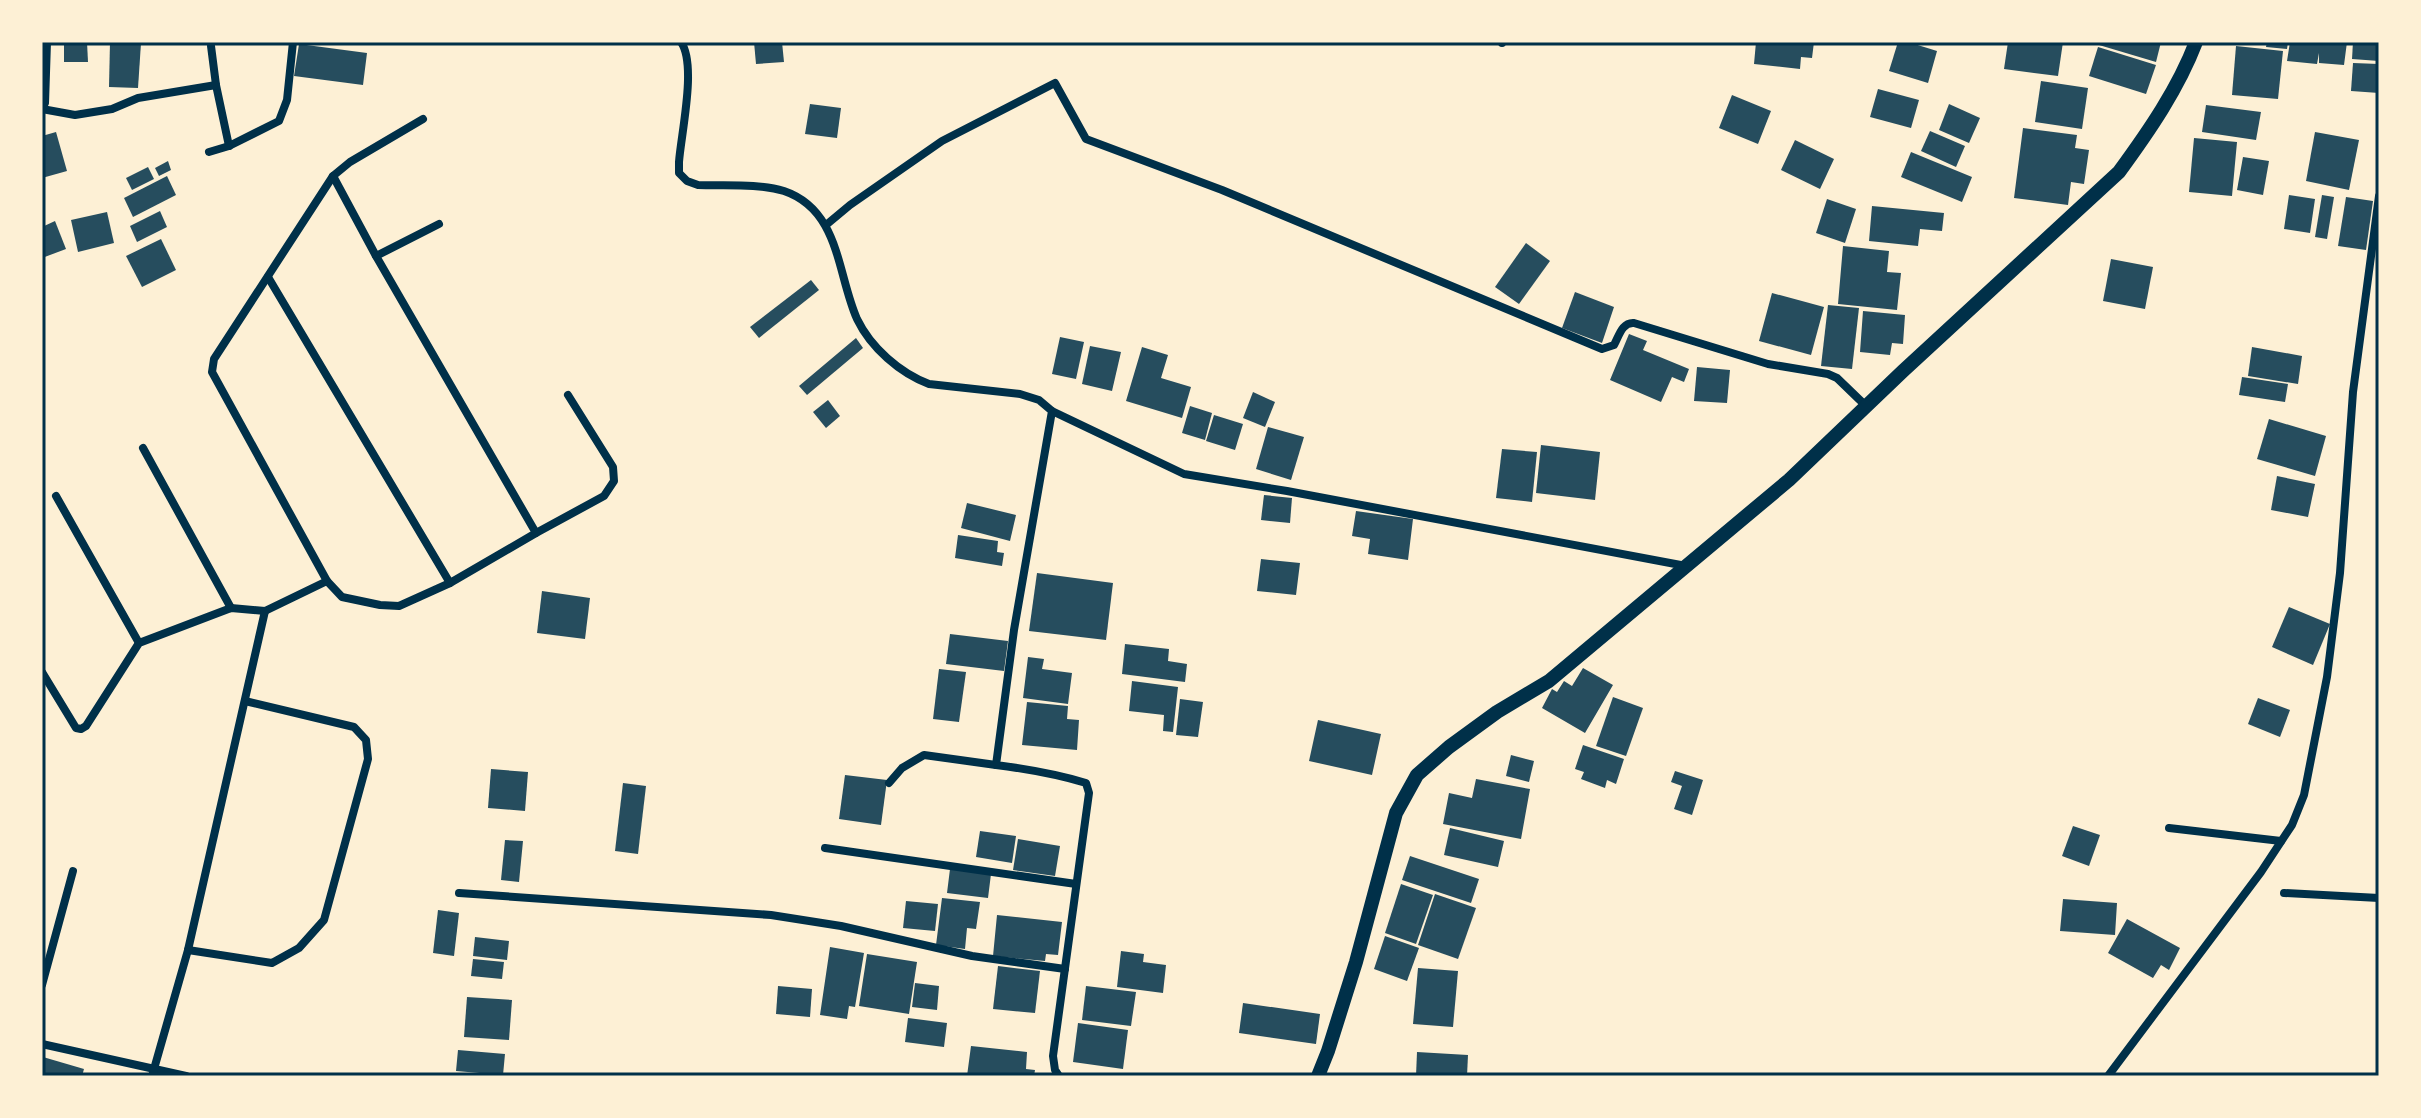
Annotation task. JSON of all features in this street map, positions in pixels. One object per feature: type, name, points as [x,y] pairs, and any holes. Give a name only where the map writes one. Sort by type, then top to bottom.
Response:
[{"type":"street","points":[[47,42],[45,103],[42,109],[58,114],[75,115],[112,109],[138,98],[216,85]]},
{"type":"street","points":[[209,152],[229,146],[279,121],[287,100],[293,42]]},
{"type":"street","points":[[681,42],[687,60],[687,88],[679,173],[687,181],[698,185],[785,191],[816,212],[835,244],[845,285],[867,337],[915,379],[929,384],[1020,394],[1039,400],[1052,411],[1184,474],[1318,496],[1687,566]]},
{"type":"street","points":[[1318,1076],[1356,962],[1396,813],[1417,775],[1485,720],[1549,681],[1789,480],[2119,172],[2167,100],[2196,42]]},
{"type":"street","points":[[211,46],[229,146]]},
{"type":"street","points":[[826,225],[942,141],[1055,83],[1086,139],[1222,190],[1602,349],[1614,345],[1624,327],[1634,323],[1768,364],[1828,374],[1837,378],[1866,406]]},
{"type":"street","points":[[423,119],[350,162],[333,176],[221,346],[212,372],[327,581],[342,597],[380,605],[399,606],[450,583],[604,496],[614,481],[613,467],[568,395]]},
{"type":"street","points":[[333,176],[536,533]]},
{"type":"street","points":[[2108,1076],[2281,841],[2292,825],[2304,795],[2327,677],[2340,573],[2353,392],[2379,196]]},
{"type":"street","points":[[376,256],[439,224]]},
{"type":"street","points":[[268,277],[450,583]]},
{"type":"street","points":[[996,765],[1014,630],[1052,411]]},
{"type":"street","points":[[143,448],[231,608]]},
{"type":"street","points":[[56,496],[139,643]]},
{"type":"street","points":[[42,672],[76,728],[81,729],[86,726],[139,643],[231,608],[265,611],[327,581]]},
{"type":"street","points":[[153,1072],[188,950],[265,611]]},
{"type":"street","points":[[188,950],[272,963],[299,948],[324,920],[368,759],[366,740],[354,727],[245,701]]},
{"type":"street","points":[[889,783],[902,768],[924,755],[1042,772],[1086,783],[1089,793],[1053,1056],[1059,1076]]},
{"type":"street","points":[[2169,828],[2281,841]]},
{"type":"street","points":[[825,848],[1076,884]]},
{"type":"street","points":[[42,985],[73,871]]},
{"type":"street","points":[[459,893],[771,915],[841,926],[972,956],[1065,969]]},
{"type":"street","points":[[2284,893],[2379,898]]},
{"type":"street","points":[[42,1044],[153,1072],[186,1076]]},
{"type":"building","points":[[64,42],[87,42],[88,62],[64,62]]},
{"type":"building","points":[[110,42],[141,43],[138,88],[109,87]]},
{"type":"building","points":[[754,42],[782,42],[784,62],[756,64]]},
{"type":"building","points":[[1756,42],[1814,42],[1812,58],[1801,57],[1800,69],[1754,64]]},
{"type":"building","points":[[1898,42],[1937,51],[1928,83],[1889,71]]},
{"type":"building","points":[[2008,42],[2063,42],[2058,76],[2004,69]]},
{"type":"building","points":[[2100,42],[2161,42],[2156,62],[2099,45]]},
{"type":"building","points":[[2267,42],[2288,42],[2287,49],[2266,47]]},
{"type":"building","points":[[2290,42],[2347,42],[2344,65],[2319,63],[2319,53],[2317,64],[2287,61]]},
{"type":"building","points":[[2353,42],[2379,42],[2379,61],[2352,59]]},
{"type":"building","points":[[299,44],[367,53],[363,85],[294,76]]},
{"type":"building","points":[[2236,46],[2283,51],[2278,99],[2232,95]]},
{"type":"building","points":[[2098,47],[2156,65],[2146,94],[2089,76]]},
{"type":"building","points":[[2353,63],[2379,64],[2379,93],[2351,91]]},
{"type":"building","points":[[2041,81],[2088,88],[2082,129],[2035,122]]},
{"type":"building","points":[[1878,89],[1919,100],[1911,128],[1870,117]]},
{"type":"building","points":[[1732,95],[1771,111],[1758,144],[1719,128]]},
{"type":"building","points":[[810,104],[841,108],[837,138],[805,134]]},
{"type":"building","points":[[1949,104],[1980,118],[1969,143],[1939,130]]},
{"type":"building","points":[[2206,105],[2261,112],[2256,140],[2202,132]]},
{"type":"building","points":[[2023,128],[2077,135],[2075,148],[2089,150],[2084,184],[2071,182],[2068,205],[2014,198]]},
{"type":"building","points":[[1930,131],[1965,146],[1956,167],[1921,151]]},
{"type":"building","points":[[56,132],[67,171],[42,178],[42,136]]},
{"type":"building","points":[[2315,132],[2359,140],[2349,190],[2306,181]]},
{"type":"building","points":[[2194,138],[2237,142],[2232,196],[2189,192]]},
{"type":"building","points":[[1795,140],[1834,159],[1820,189],[1781,170]]},
{"type":"building","points":[[1911,152],[1972,177],[1962,202],[1901,177]]},
{"type":"building","points":[[2243,157],[2269,161],[2263,195],[2237,190]]},
{"type":"building","points":[[168,161],[171,170],[159,176],[155,168]]},
{"type":"building","points":[[148,167],[154,179],[132,190],[126,178]]},
{"type":"building","points":[[167,176],[176,195],[133,217],[124,198]]},
{"type":"building","points":[[2289,195],[2315,199],[2310,233],[2284,229]]},
{"type":"building","points":[[2322,195],[2334,197],[2327,239],[2315,237]]},
{"type":"building","points":[[2346,197],[2373,201],[2366,250],[2338,246]]},
{"type":"building","points":[[1827,199],[1856,209],[1845,243],[1816,233]]},
{"type":"building","points":[[1872,206],[1944,213],[1942,231],[1920,229],[1918,246],[1869,241]]},
{"type":"building","points":[[160,211],[167,227],[137,242],[130,226]]},
{"type":"building","points":[[107,212],[114,243],[78,252],[71,220]]},
{"type":"building","points":[[55,221],[66,249],[42,258],[42,227]]},
{"type":"building","points":[[161,239],[176,270],[142,287],[126,256]]},
{"type":"building","points":[[1526,243],[1550,261],[1519,304],[1495,287]]},
{"type":"building","points":[[1843,246],[1889,251],[1887,272],[1901,273],[1897,310],[1838,304]]},
{"type":"building","points":[[2111,259],[2153,267],[2145,309],[2103,301]]},
{"type":"building","points":[[811,280],[819,290],[759,338],[750,327]]},
{"type":"building","points":[[1575,292],[1614,307],[1602,343],[1562,328]]},
{"type":"building","points":[[1772,293],[1824,307],[1811,355],[1759,341]]},
{"type":"building","points":[[1828,305],[1859,308],[1852,369],[1821,366]]},
{"type":"building","points":[[1863,311],[1905,315],[1903,344],[1892,343],[1890,355],[1860,352]]},
{"type":"building","points":[[1629,334],[1647,341],[1643,350],[1689,369],[1684,382],[1672,377],[1661,402],[1610,380]]},
{"type":"building","points":[[1060,337],[1084,342],[1076,379],[1052,374]]},
{"type":"building","points":[[856,338],[863,348],[807,395],[799,386]]},
{"type":"building","points":[[1090,346],[1121,352],[1112,391],[1082,384]]},
{"type":"building","points":[[1142,347],[1168,355],[1161,378],[1191,387],[1182,418],[1126,401]]},
{"type":"building","points":[[2252,347],[2302,356],[2298,384],[2248,376]]},
{"type":"building","points":[[1697,367],[1730,370],[1727,403],[1694,401]]},
{"type":"building","points":[[2242,377],[2288,384],[2285,402],[2239,395]]},
{"type":"building","points":[[1253,392],[1275,402],[1265,427],[1243,418]]},
{"type":"building","points":[[828,400],[840,416],[826,428],[813,412]]},
{"type":"building","points":[[1190,406],[1212,413],[1205,440],[1182,433]]},
{"type":"building","points":[[1214,415],[1243,424],[1235,450],[1206,441]]},
{"type":"building","points":[[2269,419],[2326,436],[2315,476],[2257,459]]},
{"type":"building","points":[[1268,427],[1304,437],[1291,480],[1256,469]]},
{"type":"building","points":[[1541,445],[1600,452],[1595,500],[1536,493]]},
{"type":"building","points":[[1502,449],[1537,452],[1532,502],[1496,498]]},
{"type":"building","points":[[2277,476],[2315,484],[2308,517],[2271,510]]},
{"type":"building","points":[[1264,495],[1292,498],[1290,523],[1261,520]]},
{"type":"building","points":[[967,503],[1016,515],[1010,541],[961,528]]},
{"type":"building","points":[[1356,511],[1413,519],[1408,560],[1368,554],[1370,539],[1352,536]]},
{"type":"building","points":[[958,535],[998,541],[997,552],[1004,553],[1002,566],[955,558]]},
{"type":"building","points":[[1261,559],[1300,563],[1296,595],[1257,591]]},
{"type":"building","points":[[1037,573],[1113,583],[1106,640],[1029,631]]},
{"type":"building","points":[[542,591],[590,598],[585,639],[537,633]]},
{"type":"building","points":[[2289,607],[2330,624],[2313,665],[2272,647]]},
{"type":"building","points":[[950,634],[1008,641],[1004,671],[946,664]]},
{"type":"building","points":[[1125,644],[1169,649],[1168,661],[1187,664],[1185,682],[1122,674]]},
{"type":"building","points":[[1028,657],[1044,659],[1042,669],[1072,673],[1068,704],[1023,698]]},
{"type":"building","points":[[1583,668],[1613,685],[1585,733],[1542,708],[1552,689],[1557,692],[1564,681],[1572,686]]},
{"type":"building","points":[[939,669],[966,672],[959,722],[933,719]]},
{"type":"building","points":[[1132,681],[1178,687],[1173,732],[1163,731],[1164,715],[1129,711]]},
{"type":"building","points":[[1613,697],[1643,708],[1626,756],[1596,746]]},
{"type":"building","points":[[2258,698],[2290,710],[2280,737],[2248,724]]},
{"type":"building","points":[[1180,699],[1203,702],[1198,737],[1176,735]]},
{"type":"building","points":[[1027,702],[1068,706],[1067,719],[1079,720],[1077,750],[1022,745]]},
{"type":"building","points":[[1318,720],[1381,734],[1372,775],[1309,761]]},
{"type":"building","points":[[1583,745],[1624,759],[1616,784],[1607,780],[1605,788],[1581,779],[1584,772],[1575,769]]},
{"type":"building","points":[[1511,755],[1534,761],[1529,782],[1506,776]]},
{"type":"building","points":[[491,769],[528,772],[525,811],[488,808]]},
{"type":"building","points":[[1675,771],[1703,780],[1692,815],[1674,809],[1682,786],[1671,782]]},
{"type":"building","points":[[845,775],[887,780],[881,825],[839,819]]},
{"type":"building","points":[[1476,779],[1530,789],[1521,839],[1443,824],[1449,793],[1472,798]]},
{"type":"building","points":[[623,783],[646,786],[638,854],[615,851]]},
{"type":"building","points":[[2073,826],[2100,835],[2089,866],[2062,856]]},
{"type":"building","points":[[1450,828],[1504,841],[1498,867],[1444,855]]},
{"type":"building","points":[[980,831],[1016,836],[1012,863],[976,857]]},
{"type":"building","points":[[1018,839],[1060,846],[1055,876],[1013,870]]},
{"type":"building","points":[[505,840],[523,841],[519,882],[501,880]]},
{"type":"building","points":[[1410,856],[1479,879],[1471,903],[1402,880]]},
{"type":"building","points":[[950,869],[991,874],[988,898],[947,893]]},
{"type":"building","points":[[1401,884],[1433,895],[1416,944],[1385,933]]},
{"type":"building","points":[[1435,894],[1476,908],[1458,959],[1418,945]]},
{"type":"building","points":[[942,898],[980,902],[976,929],[967,928],[965,949],[936,945]]},
{"type":"building","points":[[2063,899],[2117,903],[2115,935],[2060,931]]},
{"type":"building","points":[[906,901],[938,904],[935,931],[903,928]]},
{"type":"building","points":[[438,910],[459,913],[454,956],[433,953]]},
{"type":"building","points":[[997,915],[1062,922],[1058,955],[1046,954],[1045,961],[993,956]]},
{"type":"building","points":[[2127,919],[2180,948],[2169,970],[2161,965],[2153,978],[2108,953]]},
{"type":"building","points":[[1385,936],[1419,948],[1407,981],[1374,969]]},
{"type":"building","points":[[475,937],[509,941],[507,960],[473,956]]},
{"type":"building","points":[[830,947],[864,953],[855,1007],[849,1006],[847,1019],[820,1015]]},
{"type":"building","points":[[1121,951],[1144,954],[1143,962],[1166,965],[1163,993],[1117,987]]},
{"type":"building","points":[[867,954],[917,962],[909,1014],[859,1006]]},
{"type":"building","points":[[473,959],[504,962],[502,979],[471,976]]},
{"type":"building","points":[[998,966],[1040,971],[1035,1013],[993,1009]]},
{"type":"building","points":[[1418,968],[1458,971],[1453,1027],[1413,1024]]},
{"type":"building","points":[[915,983],[939,986],[937,1010],[912,1007]]},
{"type":"building","points":[[778,986],[812,989],[810,1017],[776,1014]]},
{"type":"building","points":[[1086,986],[1136,992],[1131,1026],[1082,1020]]},
{"type":"building","points":[[467,997],[512,1000],[509,1040],[464,1037]]},
{"type":"building","points":[[1243,1003],[1320,1014],[1316,1044],[1239,1033]]},
{"type":"building","points":[[908,1018],[947,1023],[944,1047],[905,1042]]},
{"type":"building","points":[[1078,1023],[1128,1030],[1123,1069],[1073,1062]]},
{"type":"building","points":[[971,1046],[1027,1052],[1026,1069],[1035,1070],[1034,1076],[967,1076]]},
{"type":"building","points":[[458,1050],[505,1054],[503,1075],[456,1071]]},
{"type":"building","points":[[1417,1052],[1468,1055],[1467,1076],[1416,1076]]},
{"type":"building","points":[[43,1057],[84,1069],[82,1076],[42,1076]]}]
